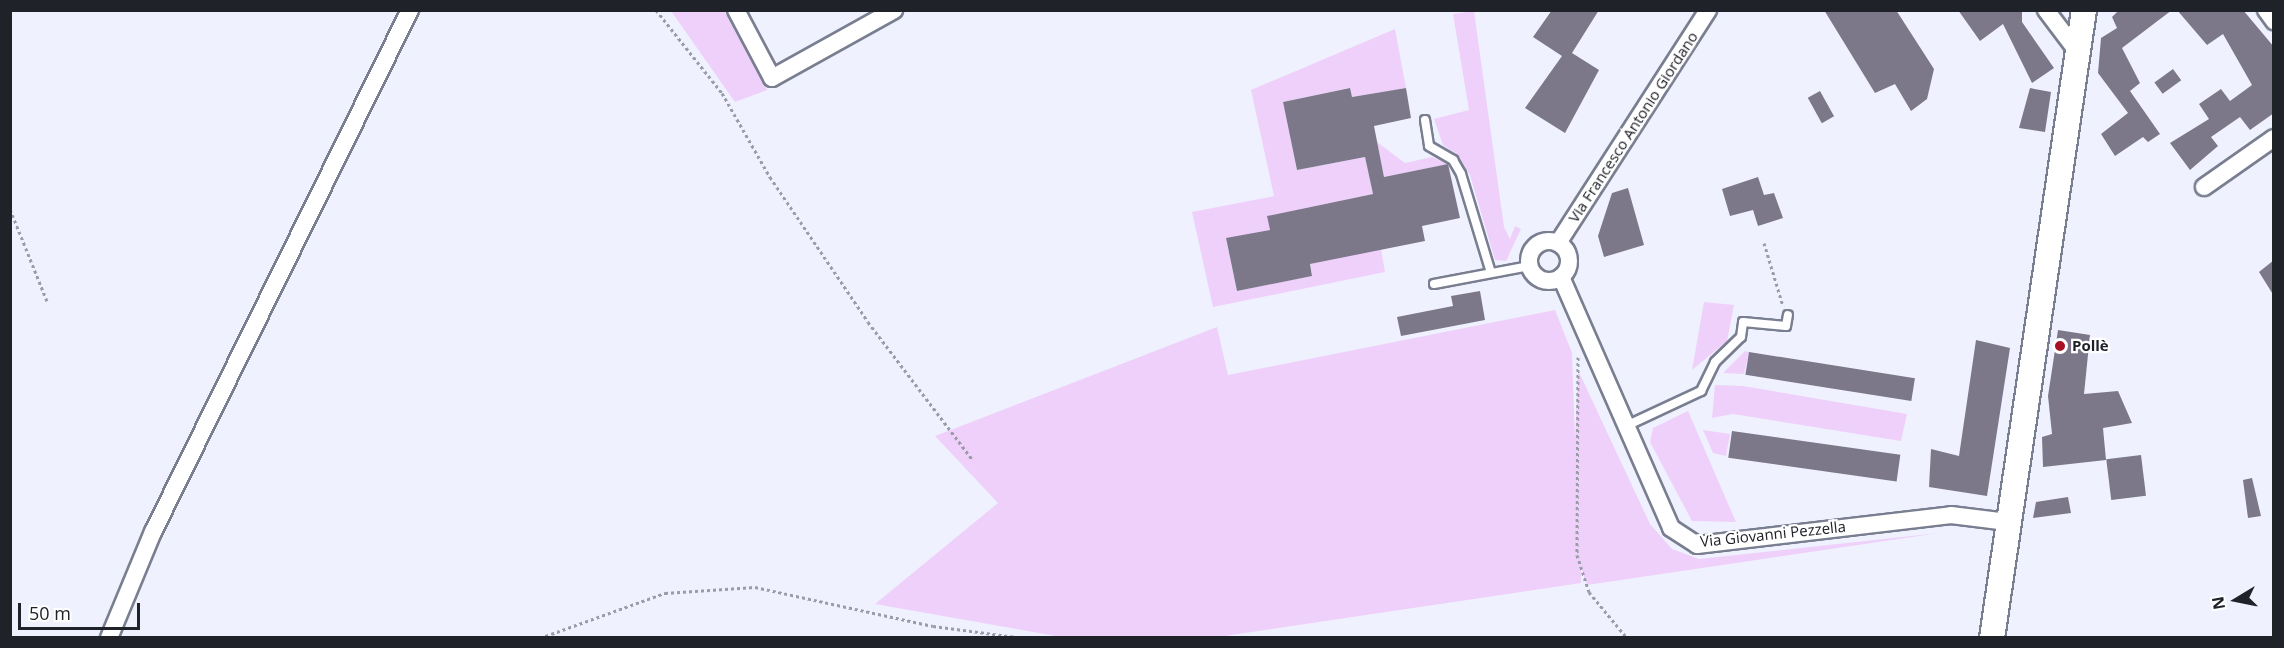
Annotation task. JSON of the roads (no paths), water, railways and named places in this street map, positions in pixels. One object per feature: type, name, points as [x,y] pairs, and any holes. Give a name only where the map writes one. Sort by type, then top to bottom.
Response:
[{"type":"street","points":[[109,638],[153,532],[410,10]]},
{"type":"street","points":[[736,10],[771,78],[894,10]]},
{"type":"street","name":"Via Francesco Antonio Giordano","points":[[1558,243],[1708,10]]},
{"type":"street","points":[[2046,10],[2076,51]]},
{"type":"street","points":[[1992,638],[2076,51],[2084,10]]},
{"type":"street","points":[[2266,10],[2274,21]]},
{"type":"street","points":[[2204,187],[2274,138]]},
{"type":"street","points":[[1539,243],[1558,243],[1569,259],[1561,277],[1542,280],[1529,266],[1530,253],[1539,243]]},
{"type":"street","name":"Via Giovanni Pezzella","points":[[1561,277],[1671,528],[1697,545],[1941,516],[2008,522]]},
{"type":"lane","points":[[1425,120],[1429,146],[1454,160],[1461,174],[1491,273]]},
{"type":"lane","points":[[1434,284],[1529,266]]},
{"type":"lane","points":[[1626,426],[1701,391],[1715,362],[1741,337],[1743,321],[1786,326],[1788,315]]},
{"type":"place","name":"Pollè","points":[[2060,346]]}]
